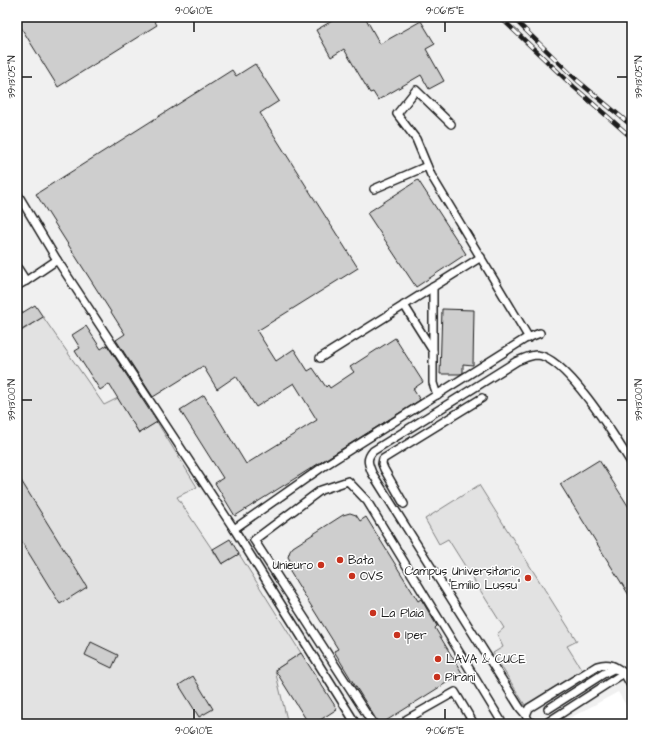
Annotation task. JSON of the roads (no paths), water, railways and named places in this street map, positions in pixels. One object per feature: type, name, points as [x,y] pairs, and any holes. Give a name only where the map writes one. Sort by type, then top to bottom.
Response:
[{"type":"lane","points":[[450,124],[416,90],[397,114],[416,139],[431,175],[529,338]]},
{"type":"lane","points":[[374,189],[427,166]]},
{"type":"lane","points":[[17,194],[57,260],[234,529],[356,724]]},
{"type":"lane","points":[[320,358],[481,257]]},
{"type":"lane","points":[[17,286],[57,260]]},
{"type":"lane","points":[[17,267],[26,281]]},
{"type":"lane","points":[[433,287],[433,383],[437,395]]},
{"type":"lane","points":[[404,306],[433,351]]},
{"type":"lane","points":[[234,529],[324,466],[529,338],[540,333]]},
{"type":"lane","points":[[533,724],[528,720],[520,708],[372,472],[369,456],[373,451],[517,362],[526,357],[537,355],[551,361],[583,391],[608,426],[632,464]]},
{"type":"lane","points":[[404,504],[384,469],[382,464],[383,459],[482,398]]},
{"type":"lane","points":[[431,415],[437,426]]},
{"type":"lane","points":[[373,724],[254,540],[322,490],[348,481],[367,501],[504,724]]},
{"type":"lane","points":[[526,715],[529,708],[597,666],[606,663],[614,666],[622,672],[632,687]]},
{"type":"lane","points":[[548,709],[613,669],[622,672]]},
{"type":"lane","points":[[540,724],[548,722],[622,672]]},
{"type":"lane","points":[[410,724],[407,719],[455,692],[474,724]]},
{"type":"railway","points":[[500,17],[574,87],[632,138]]},
{"type":"railway","points":[[512,17],[578,81],[632,126]]},
{"type":"place","name":"Bata","points":[[340,560]]},
{"type":"place","name":"Unieuro","points":[[321,565]]},
{"type":"place","name":"OVS","points":[[352,576]]},
{"type":"place","name":"Campus Universitario \"Emilio Lussu\"","points":[[528,578]]},
{"type":"place","name":"La Plaia","points":[[373,613]]},
{"type":"place","name":"Iper","points":[[397,635]]},
{"type":"place","name":"LAVA & CUCE","points":[[438,659]]},
{"type":"place","name":"Pirani","points":[[437,677]]}]
